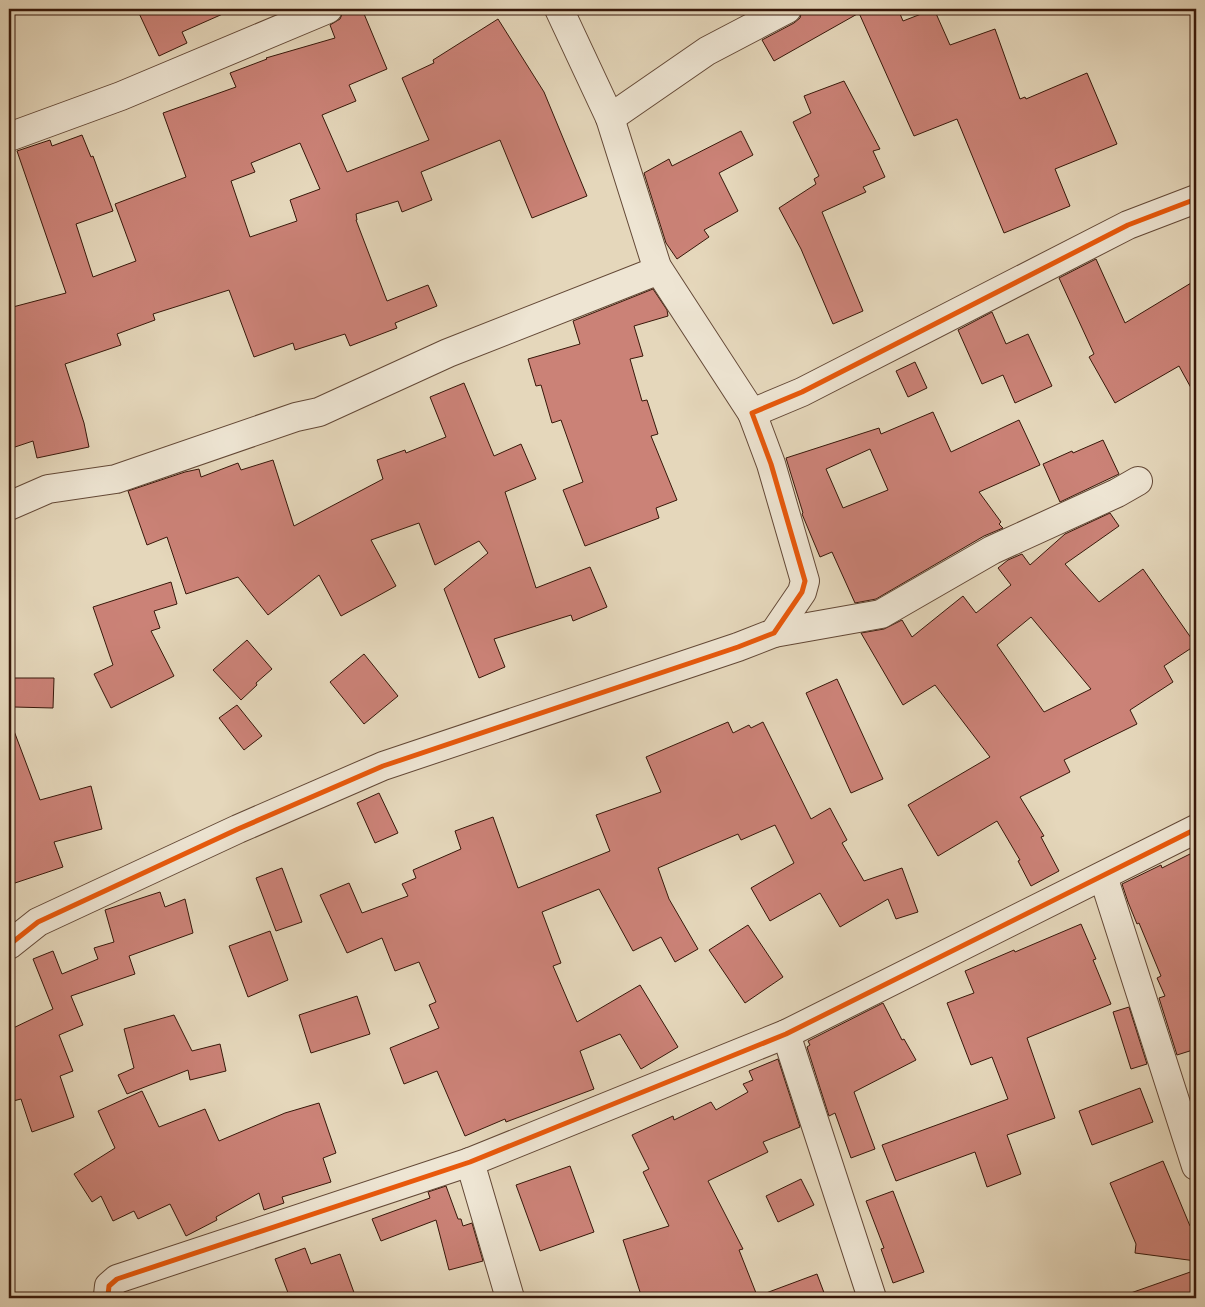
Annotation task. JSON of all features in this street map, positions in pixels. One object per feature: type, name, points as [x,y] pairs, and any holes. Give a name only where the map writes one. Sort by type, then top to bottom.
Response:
[{"type":"street","points":[[9,137],[121,96],[328,9]]},
{"type":"street","points":[[559,9],[610,118],[657,267],[752,413],[771,464],[805,581],[802,592],[774,633]]},
{"type":"street","points":[[610,118],[707,51],[787,9]]},
{"type":"street","points":[[752,413],[802,392],[1128,224],[1196,199]]},
{"type":"street","points":[[9,506],[48,490],[116,479],[296,417],[319,412],[448,354],[654,272],[657,267]]},
{"type":"street","points":[[9,945],[38,922],[238,829],[384,766],[738,647],[774,633],[881,614],[992,550],[1117,493],[1138,481]]},
{"type":"street","points":[[109,1298],[109,1286],[117,1279],[470,1162],[786,1034],[1196,829]]},
{"type":"street","points":[[1103,876],[1196,1166]]},
{"type":"street","points":[[786,1034],[872,1298]]},
{"type":"street","points":[[470,1162],[510,1298]]},
{"type":"building","points":[[137,9],[234,9],[182,32],[187,43],[159,56]]},
{"type":"building","points":[[362,9],[387,69],[349,85],[356,101],[322,115],[347,172],[429,140],[402,78],[434,63],[433,60],[498,19],[544,92],[587,196],[532,218],[500,140],[421,172],[432,200],[402,212],[398,201],[356,214],[356,220],[387,301],[428,285],[437,306],[395,323],[397,328],[350,346],[345,334],[295,350],[293,343],[254,357],[229,290],[153,314],[155,320],[117,334],[121,345],[65,364],[84,423],[89,447],[37,458],[33,441],[9,449],[9,308],[66,293],[17,151],[50,140],[52,146],[82,135],[91,157],[93,156],[113,211],[76,224],[93,277],[136,261],[115,204],[186,177],[163,113],[236,87],[230,73],[266,58],[335,38],[330,25],[340,19],[343,12]],"holes":[[[300,143],[320,189],[290,200],[297,221],[250,237],[231,181],[255,172],[251,163]]]},
{"type":"building","points":[[810,9],[898,9],[903,21],[934,9],[950,45],[995,29],[1020,99],[1025,97],[1026,99],[1087,73],[1117,144],[1055,169],[1070,206],[1004,233],[957,119],[914,136],[859,13],[774,61],[762,40],[794,23],[800,18],[801,14]]},
{"type":"building","points":[[844,81],[880,149],[873,151],[885,177],[863,187],[866,192],[822,212],[863,311],[833,324],[801,249],[779,208],[816,184],[814,179],[819,176],[793,122],[811,113],[804,96]]},
{"type":"building","points":[[741,131],[753,155],[719,173],[738,211],[704,230],[709,237],[677,259],[666,243],[644,173],[669,159],[672,166]]},
{"type":"building","points":[[1096,259],[1125,323],[1196,280],[1196,397],[1179,366],[1115,403],[1089,357],[1094,354],[1059,278]]},
{"type":"building","points":[[653,289],[667,310],[668,316],[634,326],[643,356],[630,359],[642,401],[647,400],[658,434],[651,436],[677,500],[656,508],[659,518],[585,546],[563,490],[583,482],[561,420],[552,423],[541,385],[536,386],[528,359],[580,344],[573,321]]},
{"type":"building","points":[[992,312],[1006,344],[1028,334],[1052,386],[1015,403],[1003,375],[982,384],[958,330]]},
{"type":"building","points":[[915,362],[927,388],[908,397],[896,371]]},
{"type":"building","points":[[464,383],[494,456],[521,444],[536,479],[505,492],[536,588],[590,567],[607,607],[573,621],[571,615],[494,639],[505,667],[479,678],[444,589],[488,553],[479,541],[435,565],[419,523],[371,540],[396,586],[341,616],[319,575],[268,615],[238,577],[186,594],[167,537],[147,545],[128,491],[199,469],[201,477],[238,463],[241,470],[273,460],[294,526],[383,479],[377,460],[405,450],[406,453],[446,437],[430,397]]},
{"type":"building","points":[[933,412],[951,452],[1019,420],[1040,465],[979,492],[1001,522],[999,524],[1003,528],[984,536],[876,599],[855,603],[832,552],[820,557],[802,514],[786,458],[879,428],[881,434]],"holes":[[[870,449],[888,490],[843,508],[826,469]]]},
{"type":"building","points":[[1103,440],[1119,474],[1060,502],[1043,464]]},
{"type":"building","points":[[1110,513],[1119,526],[1065,564],[1099,602],[1143,569],[1196,645],[1164,666],[1173,682],[1130,710],[1137,724],[1064,760],[1070,772],[1020,797],[1044,836],[1041,837],[1059,871],[1031,886],[1018,861],[1020,860],[997,821],[938,856],[908,805],[990,757],[935,685],[903,705],[861,633],[884,629],[902,620],[912,637],[963,596],[976,613],[1011,585],[998,568],[1008,560],[1022,554],[1030,565],[1065,534]],"holes":[[[1031,617],[1091,689],[1044,712],[997,645]]]},
{"type":"building","points":[[171,582],[177,604],[154,611],[160,628],[151,631],[174,676],[111,708],[94,674],[113,665],[93,607]]},
{"type":"building","points":[[247,640],[272,669],[241,700],[213,670]]},
{"type":"building","points":[[364,654],[398,696],[364,724],[330,682]]},
{"type":"building","points":[[14,678],[54,678],[53,708],[14,707]]},
{"type":"building","points":[[837,679],[883,779],[851,793],[806,693]]},
{"type":"building","points":[[237,705],[262,736],[244,750],[219,718]]},
{"type":"building","points":[[728,722],[733,733],[749,725],[751,728],[763,722],[811,819],[830,808],[847,840],[842,843],[864,881],[902,868],[918,912],[896,919],[888,899],[840,927],[820,893],[770,921],[751,888],[794,863],[775,825],[741,840],[738,834],[658,868],[669,899],[698,949],[675,962],[661,937],[633,951],[599,889],[542,912],[561,963],[553,966],[577,1022],[640,985],[678,1047],[641,1069],[620,1034],[580,1051],[594,1089],[506,1122],[505,1119],[465,1136],[437,1071],[404,1084],[390,1048],[439,1028],[429,1005],[436,1002],[419,962],[395,971],[382,938],[347,953],[320,895],[349,883],[362,913],[408,896],[402,884],[416,878],[413,870],[461,849],[455,831],[493,817],[518,888],[610,851],[596,815],[661,792],[646,757]]},
{"type":"building","points":[[11,723],[40,800],[91,786],[102,829],[54,842],[63,867],[9,885],[9,724]]},
{"type":"building","points":[[379,793],[398,833],[375,843],[357,803]]},
{"type":"building","points":[[1196,851],[1196,1049],[1177,1055],[1159,998],[1165,996],[1157,978],[1161,976],[1139,923],[1137,924],[1122,884],[1161,865],[1162,868]]},
{"type":"building","points":[[282,868],[302,922],[276,931],[256,878]]},
{"type":"building","points":[[160,892],[165,907],[185,899],[193,933],[129,956],[135,974],[71,996],[83,1025],[59,1035],[73,1071],[60,1076],[74,1117],[32,1132],[21,1099],[9,1102],[9,1030],[53,1009],[33,959],[53,951],[62,974],[98,959],[94,948],[114,942],[105,910]]},
{"type":"building","points":[[1081,924],[1096,959],[1093,960],[1111,1004],[1027,1038],[1055,1118],[1007,1135],[1021,1174],[987,1187],[975,1152],[896,1181],[882,1145],[1008,1099],[992,1057],[971,1065],[947,1003],[974,993],[965,971]]},
{"type":"building","points":[[748,925],[783,977],[745,1003],[709,950]]},
{"type":"building","points":[[270,931],[288,980],[248,997],[229,946]]},
{"type":"building","points":[[357,996],[370,1034],[311,1053],[299,1015]]},
{"type":"building","points":[[883,1003],[902,1040],[904,1039],[916,1060],[854,1092],[875,1149],[851,1158],[835,1113],[829,1116],[807,1047],[810,1045],[808,1041]]},
{"type":"building","points":[[1129,1007],[1147,1064],[1131,1069],[1113,1012]]},
{"type":"building","points":[[174,1015],[192,1051],[220,1044],[226,1071],[190,1080],[188,1070],[127,1094],[118,1075],[134,1068],[124,1029]]},
{"type":"building","points":[[778,1059],[800,1127],[763,1142],[768,1152],[708,1181],[743,1249],[739,1250],[758,1298],[642,1298],[623,1240],[669,1226],[643,1172],[649,1169],[632,1135],[673,1116],[674,1120],[711,1102],[716,1110],[748,1092],[743,1084],[753,1080],[749,1071]]},
{"type":"building","points":[[1140,1088],[1153,1122],[1092,1145],[1079,1111]]},
{"type":"building","points":[[142,1091],[159,1127],[205,1109],[219,1141],[285,1113],[319,1103],[336,1153],[323,1158],[331,1182],[282,1197],[284,1203],[264,1210],[259,1193],[216,1217],[217,1220],[186,1236],[170,1204],[138,1219],[134,1211],[113,1221],[101,1196],[92,1202],[74,1174],[115,1148],[98,1111]]},
{"type":"building","points":[[1163,1161],[1190,1226],[1196,1227],[1196,1261],[1135,1253],[1136,1244],[1110,1183]]},
{"type":"building","points":[[570,1166],[594,1232],[540,1251],[516,1185]]},
{"type":"building","points":[[801,1179],[814,1205],[778,1222],[766,1196]]},
{"type":"building","points":[[446,1186],[458,1219],[461,1219],[463,1226],[472,1223],[483,1261],[449,1270],[436,1220],[381,1241],[372,1219],[430,1198],[428,1192]]},
{"type":"building","points":[[893,1191],[924,1272],[893,1283],[881,1249],[884,1248],[866,1201]]},
{"type":"building","points":[[305,1248],[311,1264],[340,1254],[356,1298],[290,1298],[275,1259]]},
{"type":"building","points":[[1196,1270],[1196,1298],[1126,1298],[1125,1295]]},
{"type":"building","points":[[817,1274],[826,1298],[758,1298],[758,1296]]},
{"type":"cycle path","points":[[9,945],[38,922],[238,829],[383,766],[738,647],[774,633],[802,592],[805,581],[771,464],[752,413],[802,392],[1128,225],[1196,199]]},
{"type":"cycle path","points":[[109,1298],[109,1286],[117,1279],[470,1162],[786,1034],[1196,829]]}]
